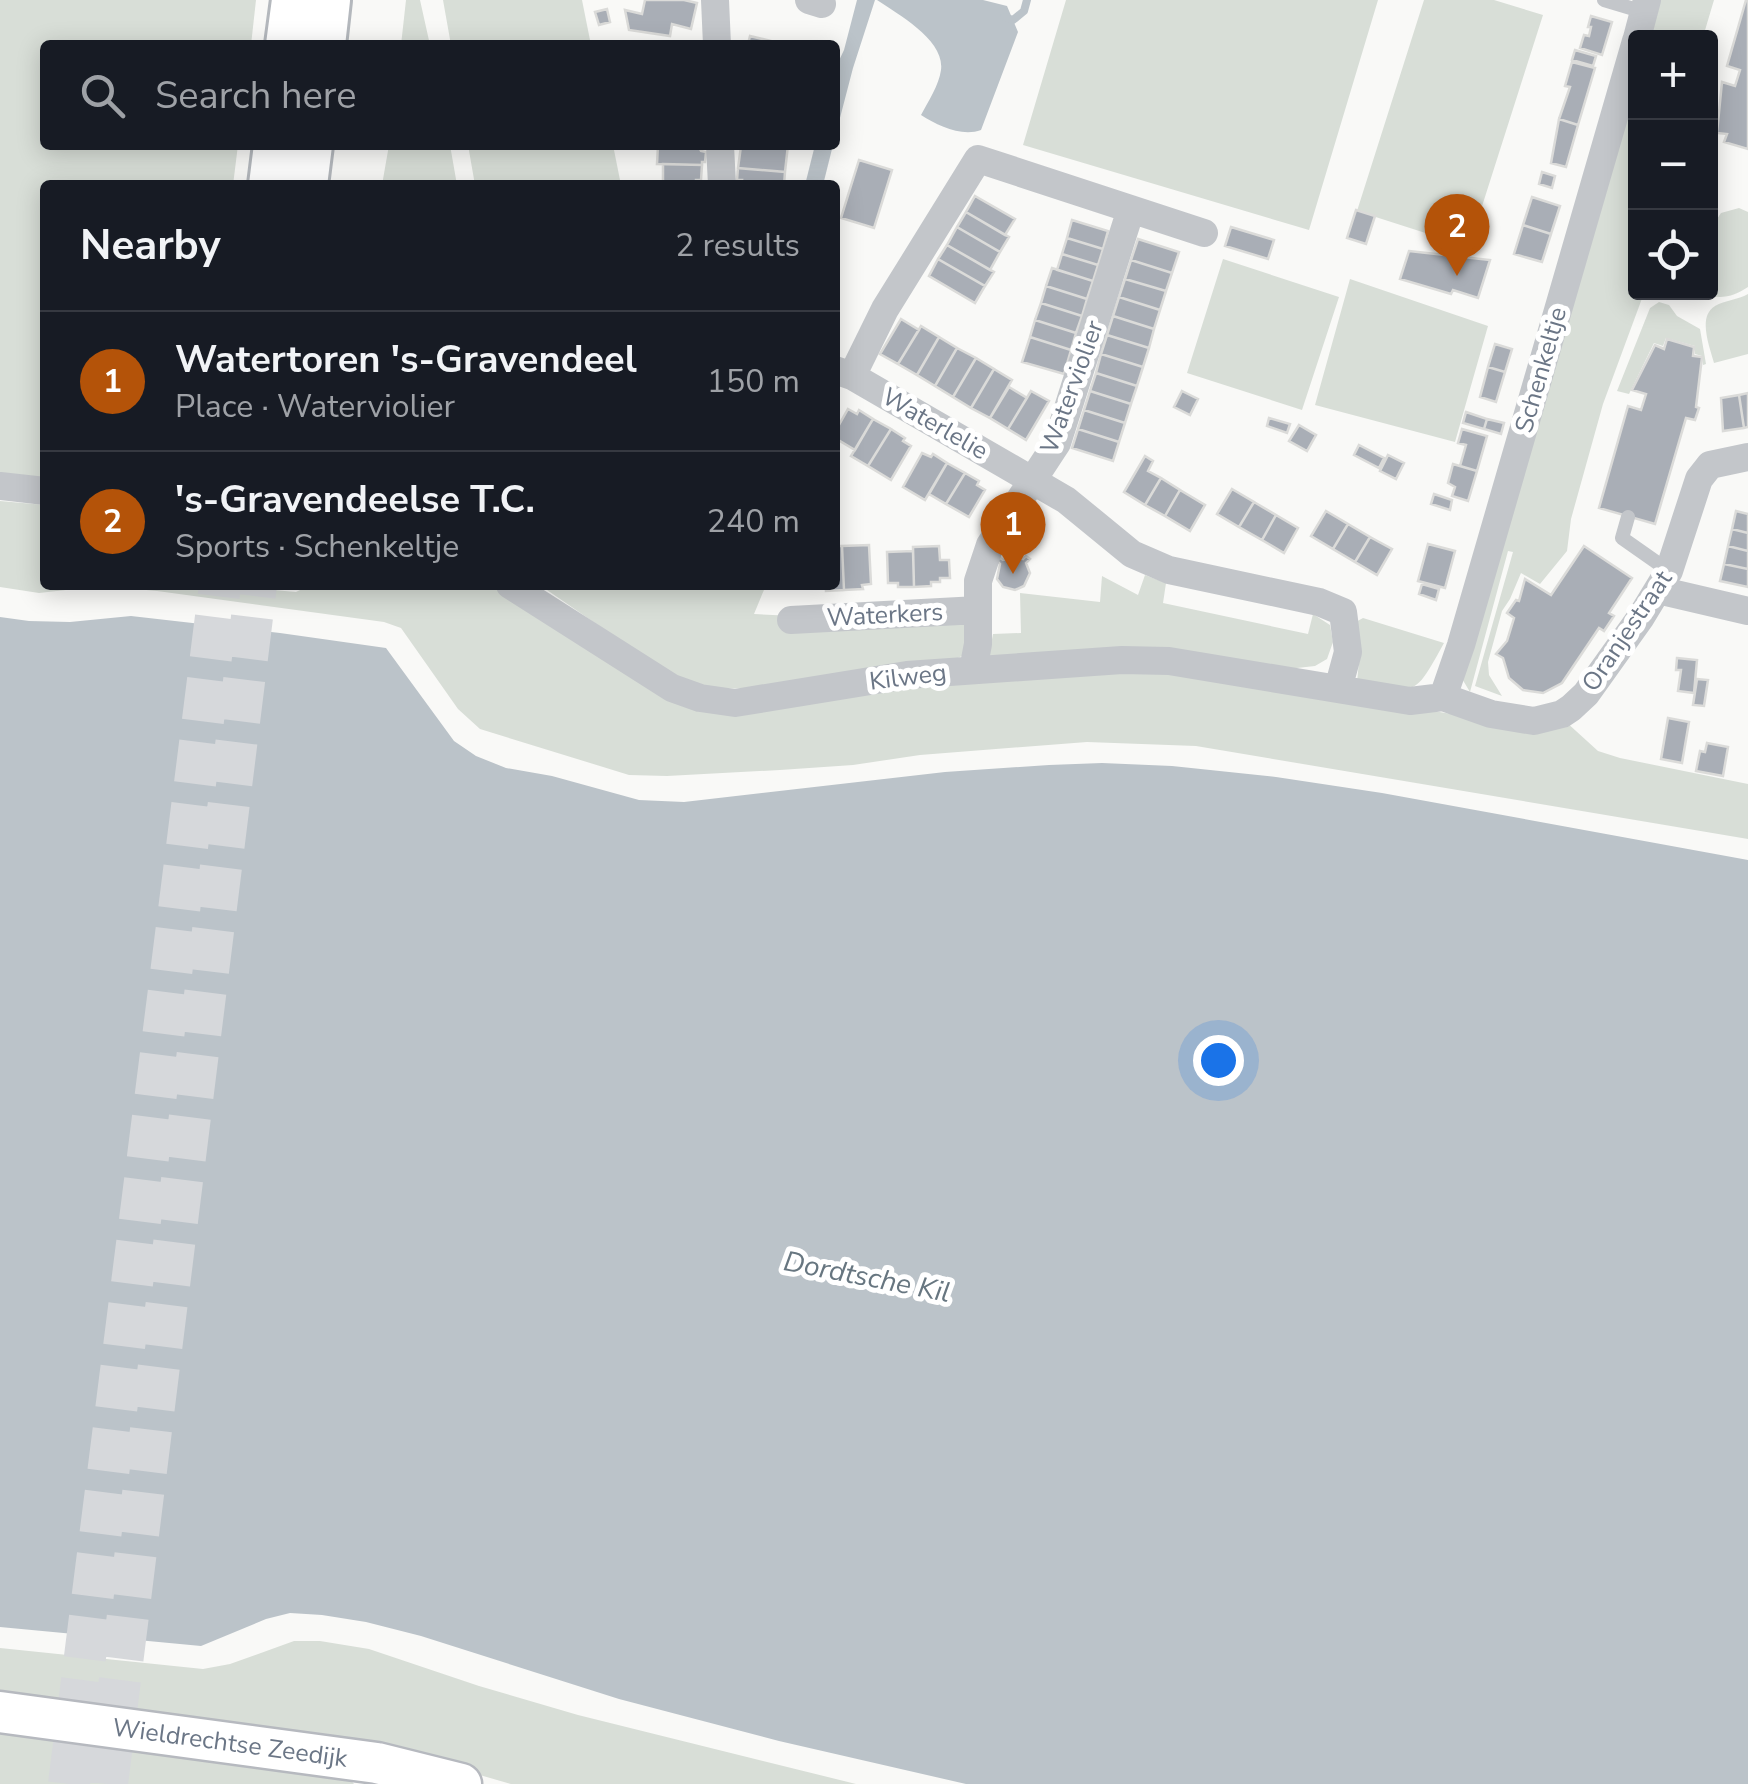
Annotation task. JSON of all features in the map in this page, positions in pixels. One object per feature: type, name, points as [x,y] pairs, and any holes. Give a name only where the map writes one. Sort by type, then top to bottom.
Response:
[{"type":"main road","points":[[288,40],[293,0]]},
{"type":"main road","points":[[325,40],[330,0]]},
{"type":"main road","points":[[271,180],[274,150]]},
{"type":"main road","points":[[307,180],[311,150]]},
{"type":"street","points":[[715,0],[716,40]]},
{"type":"street","name":"Schenkeltje","points":[[1443,697],[1641,23]]},
{"type":"street","points":[[720,150],[722,180]]},
{"type":"street","points":[[844,373],[978,159],[1204,233]]},
{"type":"street","name":"Waterviolier","points":[[972,670],[978,644],[978,581],[990,544],[1057,444],[1131,209]]},
{"type":"street","name":"Waterlelie","points":[[844,373],[1034,480]]},
{"type":"street","name":"Oranjestraat","points":[[1562,714],[1586,694],[1664,580],[1699,479],[1710,465],[1748,457]]},
{"type":"street","points":[[1034,480],[1066,500],[1132,554],[1169,570],[1319,602],[1343,612],[1348,652],[1338,690]]},
{"type":"street","points":[[0,486],[40,490]]},
{"type":"street","points":[[1664,580],[1748,612]]},
{"type":"street","name":"Kilweg","points":[[518,590],[672,688],[700,698],[736,702],[907,676],[1122,660],[1169,661],[1410,701],[1443,697],[1491,714],[1534,721],[1562,714]]},
{"type":"street","name":"Waterkers","points":[[790,620],[978,610]]},
{"type":"street","name":"Wieldrechtse Zeedijk","points":[[0,1712],[376,1774],[461,1784]]},
{"type":"lane","points":[[1604,0],[1641,23]]},
{"type":"lane","points":[[1628,516],[1622,538],[1664,580]]},
{"type":"shaded area","points":[[0,0],[256,0],[252,40],[40,40],[40,150],[237,150],[234,180],[40,180],[40,482],[0,477]]},
{"type":"shaded area","points":[[406,0],[420,0],[429,40],[402,40]]},
{"type":"shaded area","points":[[443,0],[582,0],[590,40],[450,40]]},
{"type":"shaded area","points":[[1066,0],[1378,0],[1309,230],[1023,145]]},
{"type":"shaded area","points":[[1424,0],[1494,0],[1543,15],[1469,247],[1357,211]]},
{"type":"shaded area","points":[[1654,0],[1714,0],[1705,30],[1645,30]]},
{"type":"shaded area","points":[[1628,88],[1628,300],[1641,300],[1603,404],[1571,519],[1567,551],[1540,584],[1521,573],[1502,611],[1488,662],[1489,675],[1502,696],[1475,686],[1513,552],[1508,551],[1470,692],[1461,677]]},
{"type":"shaded area","points":[[388,150],[451,150],[456,180],[383,180]]},
{"type":"shaded area","points":[[469,150],[614,150],[620,180],[474,180]]},
{"type":"shaded area","points":[[1739,208],[1748,212],[1748,287],[1718,297],[1718,218]]},
{"type":"shaded area","points":[[1223,259],[1339,297],[1302,410],[1187,373]]},
{"type":"shaded area","points":[[1350,279],[1488,326],[1455,442],[1315,405]]},
{"type":"shaded area","points":[[1748,294],[1748,354],[1714,363],[1706,333],[1707,317],[1719,304]]},
{"type":"shaded area","points":[[1659,302],[1700,329],[1706,364],[1703,365],[1702,356],[1695,354],[1695,346],[1666,338],[1663,346],[1654,343],[1629,394],[1617,391],[1650,308]]},
{"type":"shaded area","points":[[0,501],[40,505],[40,590],[66,590],[39,593],[0,587]]},
{"type":"shaded area","points":[[1145,575],[1166,583],[1163,603],[1308,634],[1313,614],[1330,625],[1333,642],[1327,659],[1294,672],[988,661],[993,634],[1021,633],[1020,593],[1100,602],[1102,576],[1138,595]]},
{"type":"shaded area","points":[[146,590],[502,590],[671,697],[976,675],[1160,671],[1240,679],[1500,722],[1565,721],[1598,751],[1748,784],[1748,839],[1196,746],[1087,742],[920,755],[853,765],[629,775],[480,729],[458,709],[401,628],[384,622]]},
{"type":"shaded area","points":[[547,590],[764,590],[754,614],[967,624],[964,655],[948,663],[755,688],[685,685]]},
{"type":"shaded area","points":[[1363,618],[1444,643],[1419,683],[1403,689],[1357,683],[1360,649],[1354,623]]},
{"type":"shaded area","points":[[294,1641],[369,1649],[578,1715],[856,1784],[511,1784],[393,1750],[0,1701],[0,1648],[203,1669],[230,1664]]},
{"type":"shaded area","points":[[0,1724],[341,1769],[354,1784],[0,1784]]},
{"type":"water","points":[[857,0],[875,0],[840,118],[840,58]]},
{"type":"water","points":[[877,0],[983,0],[1007,6],[1018,32],[981,130],[958,131],[921,115],[938,82],[940,59],[919,29]]},
{"type":"water","points":[[814,150],[832,150],[824,180],[806,180]]},
{"type":"water","name":"Dordtsche Kil","points":[[131,616],[386,648],[454,741],[476,756],[506,768],[639,800],[684,802],[945,772],[1049,765],[1172,766],[1382,793],[1748,860],[1748,1784],[966,1784],[619,1699],[366,1622],[290,1613],[201,1646],[0,1627],[0,617],[70,622]]},
{"type":"building","points":[[645,0],[697,3],[691,29],[672,24],[670,36],[629,30],[625,10],[642,14]]},
{"type":"building","points":[[1748,0],[1748,149],[1724,142],[1727,134],[1718,133],[1722,82],[1735,86],[1740,70],[1727,66]]},
{"type":"building","points":[[607,9],[610,22],[599,25],[595,12]]},
{"type":"building","points":[[1591,16],[1612,22],[1602,55],[1580,48],[1584,35],[1589,36]]},
{"type":"building","points":[[1575,50],[1596,56],[1593,66],[1572,60]]},
{"type":"building","points":[[1572,62],[1595,68],[1578,125],[1559,119],[1570,87],[1565,86]]},
{"type":"building","points":[[1559,119],[1578,125],[1566,167],[1551,163]]},
{"type":"building","points":[[658,150],[706,152],[702,165],[657,164]]},
{"type":"building","points":[[740,150],[787,150],[785,172],[738,168]]},
{"type":"building","points":[[859,160],[892,170],[874,228],[841,218]]},
{"type":"building","points":[[663,164],[702,165],[701,180],[663,180]]},
{"type":"building","points":[[738,168],[785,172],[784,180],[737,180]]},
{"type":"building","points":[[1542,172],[1555,176],[1552,188],[1539,184]]},
{"type":"building","points":[[975,196],[1015,219],[1005,235],[966,212]]},
{"type":"building","points":[[1532,197],[1560,206],[1551,234],[1523,225]]},
{"type":"building","points":[[1356,210],[1375,216],[1366,244],[1347,238]]},
{"type":"building","points":[[966,212],[1009,237],[1000,252],[957,227]]},
{"type":"building","points":[[1072,220],[1108,231],[1103,249],[1067,238]]},
{"type":"building","points":[[1523,225],[1551,234],[1542,262],[1514,254]]},
{"type":"building","points":[[957,227],[1000,252],[990,270],[947,245]]},
{"type":"building","points":[[1231,227],[1274,240],[1268,259],[1225,246]]},
{"type":"building","points":[[1067,238],[1103,249],[1098,265],[1062,254]]},
{"type":"building","points":[[1138,239],[1179,252],[1172,273],[1131,260]]},
{"type":"building","points":[[947,245],[994,272],[985,286],[938,259]]},
{"type":"building","points":[[1409,251],[1490,260],[1478,298],[1400,279]]},
{"type":"building","points":[[1062,254],[1098,265],[1093,281],[1057,270]]},
{"type":"building","points":[[938,259],[985,286],[975,303],[929,276]]},
{"type":"building","points":[[1131,260],[1172,273],[1166,291],[1125,279]]},
{"type":"building","points":[[1052,268],[1093,281],[1087,299],[1046,286]]},
{"type":"building","points":[[1125,279],[1166,291],[1160,310],[1119,297]]},
{"type":"building","points":[[1046,286],[1087,299],[1082,316],[1041,303]]},
{"type":"building","points":[[1119,297],[1160,310],[1154,329],[1113,316]]},
{"type":"building","points":[[1041,303],[1082,316],[1076,333],[1035,320]]},
{"type":"building","points":[[1113,316],[1154,329],[1149,348],[1107,335]]},
{"type":"building","points":[[901,319],[919,330],[898,364],[880,354]]},
{"type":"building","points":[[1035,320],[1076,333],[1071,350],[1030,337]]},
{"type":"building","points":[[921,326],[939,337],[917,375],[898,364]]},
{"type":"building","points":[[1107,335],[1149,348],[1143,367],[1101,354]]},
{"type":"building","points":[[939,337],[957,348],[935,386],[917,375]]},
{"type":"building","points":[[1030,337],[1071,350],[1064,374],[1022,362]]},
{"type":"building","points":[[1667,339],[1694,347],[1693,356],[1702,357],[1696,407],[1699,408],[1695,420],[1686,418],[1655,524],[1599,508],[1628,406],[1641,410],[1646,394],[1632,390],[1655,345],[1664,349]]},
{"type":"building","points":[[1495,344],[1512,349],[1505,372],[1488,367]]},
{"type":"building","points":[[957,348],[976,358],[953,397],[935,386]]},
{"type":"building","points":[[1101,354],[1143,367],[1137,386],[1096,373]]},
{"type":"building","points":[[976,358],[994,369],[971,408],[953,397]]},
{"type":"building","points":[[1488,367],[1505,372],[1496,402],[1480,397]]},
{"type":"building","points":[[994,369],[1012,380],[990,418],[971,408]]},
{"type":"building","points":[[1096,373],[1137,386],[1131,404],[1090,391]]},
{"type":"building","points":[[1009,387],[1027,398],[1008,429],[990,418]]},
{"type":"building","points":[[1031,391],[1049,401],[1026,440],[1008,429]]},
{"type":"building","points":[[1090,391],[1131,404],[1125,423],[1084,410]]},
{"type":"building","points":[[1182,391],[1198,399],[1190,415],[1174,407]]},
{"type":"building","points":[[1748,393],[1748,427],[1744,428],[1739,395]]},
{"type":"building","points":[[1739,395],[1744,428],[1723,431],[1721,398]]},
{"type":"building","points":[[848,409],[857,414],[859,410],[873,419],[855,450],[840,441],[840,423]]},
{"type":"building","points":[[1084,410],[1125,423],[1119,442],[1078,429]]},
{"type":"building","points":[[1466,412],[1487,419],[1484,429],[1463,423]]},
{"type":"building","points":[[1269,418],[1290,424],[1287,433],[1267,426]]},
{"type":"building","points":[[873,419],[891,429],[868,466],[851,456]]},
{"type":"building","points":[[1487,419],[1504,423],[1501,434],[1484,429]]},
{"type":"building","points":[[1299,425],[1316,435],[1307,451],[1289,441]]},
{"type":"building","points":[[891,429],[911,446],[891,480],[868,466]]},
{"type":"building","points":[[1078,429],[1119,442],[1113,461],[1072,448]]},
{"type":"building","points":[[1462,429],[1487,436],[1477,471],[1460,466],[1466,445],[1458,443]]},
{"type":"building","points":[[1359,445],[1384,458],[1379,468],[1354,455]]},
{"type":"building","points":[[922,453],[931,457],[933,454],[947,463],[925,500],[903,487]]},
{"type":"building","points":[[1388,455],[1404,463],[1396,479],[1380,471]]},
{"type":"building","points":[[1145,456],[1153,461],[1148,471],[1161,478],[1145,505],[1124,492]]},
{"type":"building","points":[[947,463],[965,473],[946,504],[929,494]]},
{"type":"building","points":[[1453,464],[1477,471],[1468,501],[1452,496],[1455,487],[1448,483]]},
{"type":"building","points":[[965,473],[985,490],[969,517],[946,504]]},
{"type":"building","points":[[1161,478],[1180,490],[1165,516],[1145,505]]},
{"type":"building","points":[[1232,489],[1254,502],[1239,527],[1217,514]]},
{"type":"building","points":[[1180,490],[1205,505],[1190,531],[1165,516]]},
{"type":"building","points":[[1434,494],[1452,500],[1450,510],[1431,504]]},
{"type":"building","points":[[1254,502],[1276,515],[1262,540],[1239,527]]},
{"type":"building","points":[[1326,511],[1348,524],[1333,549],[1311,536]]},
{"type":"building","points":[[1736,511],[1748,514],[1748,533],[1732,529]]},
{"type":"building","points":[[1276,515],[1298,528],[1284,553],[1262,540]]},
{"type":"building","points":[[1348,524],[1370,537],[1355,562],[1333,549]]},
{"type":"building","points":[[1732,529],[1748,533],[1748,551],[1728,546]]},
{"type":"building","points":[[1370,537],[1392,549],[1377,575],[1355,562]]},
{"type":"building","points":[[1428,544],[1455,551],[1445,588],[1418,581]]},
{"type":"building","points":[[869,545],[871,584],[862,585],[863,589],[844,590],[842,546]]},
{"type":"building","points":[[842,546],[844,590],[826,591],[840,590]]},
{"type":"building","points":[[939,546],[940,560],[949,560],[950,578],[940,578],[931,586],[914,587],[913,547]]},
{"type":"building","points":[[1584,546],[1632,578],[1609,613],[1614,616],[1604,631],[1599,628],[1562,683],[1543,693],[1523,690],[1509,678],[1503,658],[1496,654],[1507,641],[1514,618],[1507,613],[1519,601],[1525,579],[1551,595]]},
{"type":"building","points":[[1728,546],[1748,551],[1748,569],[1724,564]]},
{"type":"building","points":[[913,551],[914,587],[888,583],[887,552]]},
{"type":"building","points":[[1026,556],[1030,559],[1026,563],[1030,573],[1024,586],[1015,590],[1003,587],[997,579],[1000,564],[996,560]]},
{"type":"building","points":[[1724,564],[1748,569],[1748,587],[1720,581]]},
{"type":"building","points":[[1422,584],[1439,589],[1436,600],[1419,594]]},
{"type":"building","points":[[1677,658],[1697,660],[1694,693],[1678,691],[1681,670],[1676,670]]},
{"type":"building","points":[[1697,679],[1708,680],[1704,706],[1693,705]]},
{"type":"building","points":[[1668,718],[1689,722],[1682,763],[1661,759]]},
{"type":"building","points":[[1707,743],[1728,747],[1723,776],[1696,771],[1700,751],[1705,752]]},
{"type":"waterway","points":[[1004,17],[1013,20],[1024,11],[1027,0]]},
{"type":"tunnel","points":[[69,1784],[219,590]]},
{"type":"tunnel","points":[[107,1784],[255,590]]},
{"type":"place","name":"'s-Gravendeelse T.C.","points":[[1457,276]]},
{"type":"place","name":"Watertoren 's-Gravendeel","points":[[1013,574]]}]
